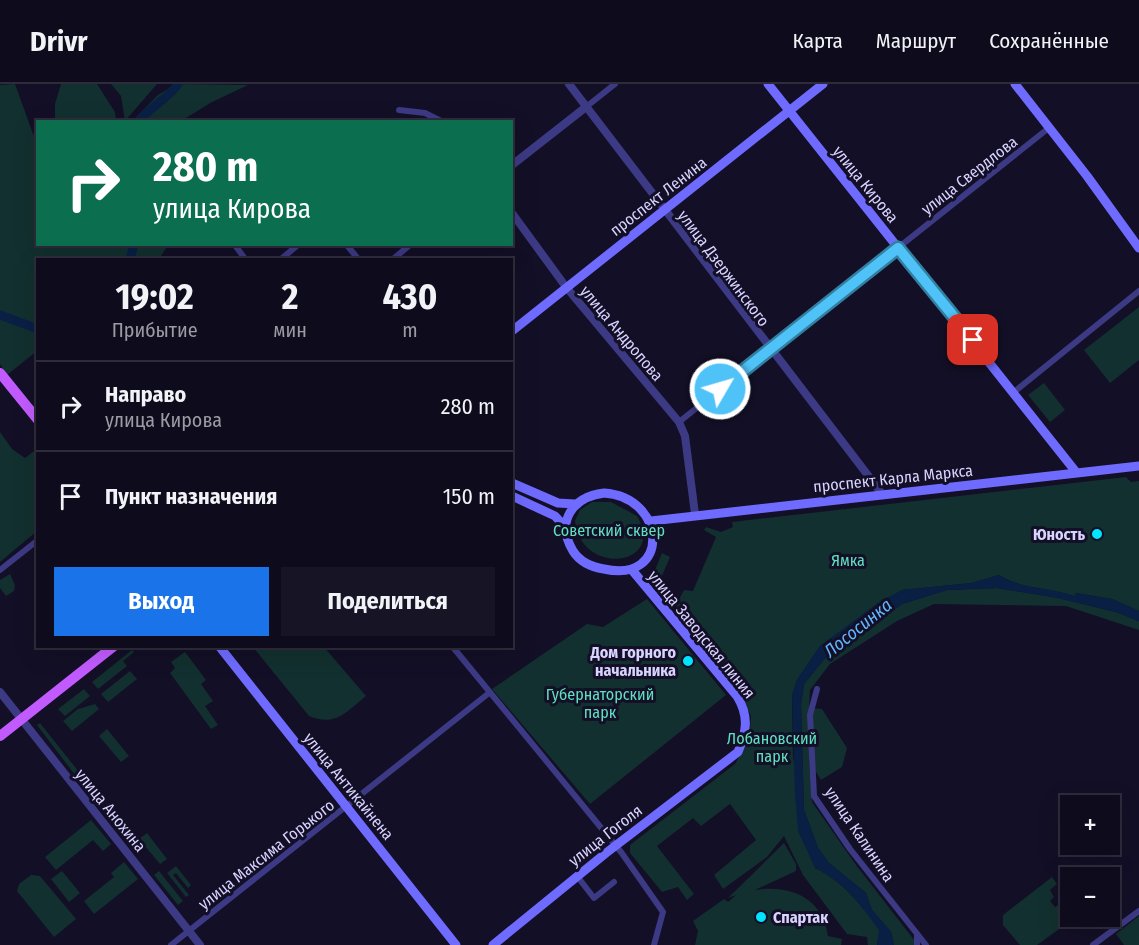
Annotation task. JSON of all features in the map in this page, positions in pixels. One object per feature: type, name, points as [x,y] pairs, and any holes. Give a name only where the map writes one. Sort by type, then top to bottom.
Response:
[{"type":"main road","name":"улица Кирова","points":[[768,84],[1076,472]]},
{"type":"main road","name":"проспект Ленина","points":[[513,330],[823,84]]},
{"type":"main road","points":[[1015,84],[1139,248]]},
{"type":"main road","points":[[0,373],[36,418]]},
{"type":"main road","name":"проспект Карла Маркса","points":[[651,521],[695,514],[1139,466]]},
{"type":"main road","points":[[513,483],[558,503],[575,504]]},
{"type":"main road","points":[[594,494],[615,494],[629,499],[651,521],[653,533],[651,549],[647,558],[632,570],[606,570],[584,562],[570,545],[565,527],[566,518],[575,504],[594,494]]},
{"type":"main road","points":[[513,496],[555,516],[565,527]]},
{"type":"main road","name":"улица Заводская линия","points":[[632,570],[744,709],[746,734],[738,752]]},
{"type":"main road","points":[[0,736],[112,648]]},
{"type":"main road","name":"улица Антикайнена","points":[[221,648],[456,945]]},
{"type":"main road","name":"улица Гоголя","points":[[492,945],[616,845],[738,752]]},
{"type":"street","name":"улица Дзержинского","points":[[568,84],[769,350],[883,495]]},
{"type":"street","points":[[513,164],[615,84]]},
{"type":"street","points":[[399,111],[425,113],[439,120]]},
{"type":"street","name":"улица Свердлова","points":[[679,422],[1050,128]]},
{"type":"street","name":"улица Андропова","points":[[513,214],[566,287],[679,422],[686,436],[695,514]]},
{"type":"street","points":[[282,258],[297,246]]},
{"type":"street","points":[[394,258],[409,246]]},
{"type":"street","points":[[1014,392],[1139,291]]},
{"type":"street","points":[[0,570],[36,542]]},
{"type":"street","points":[[454,648],[616,845],[663,912],[654,945]]},
{"type":"street","name":"улица Калинина","points":[[816,689],[810,715],[814,796],[850,849],[926,945]]},
{"type":"street","name":"улица Анохина","points":[[0,692],[200,945]]},
{"type":"street","name":"улица Максима Горького","points":[[171,945],[347,808],[489,693]]},
{"type":"street","points":[[577,876],[594,898],[614,882]]},
{"type":"street","points":[[1094,945],[1139,911]]},
{"type":"street","points":[[917,935],[917,945]]},
{"type":"green space","points":[[15,84],[33,134],[36,136],[36,246],[167,246],[160,258],[36,258],[36,352],[7,375],[0,364],[0,85]]},
{"type":"green space","points":[[61,84],[97,84],[115,112],[116,120],[55,120],[55,104]]},
{"type":"green space","points":[[111,84],[157,84],[126,120],[121,96]]},
{"type":"green space","points":[[176,84],[248,85],[212,102],[183,120],[133,120],[158,95]]},
{"type":"green space","points":[[1139,307],[1139,360],[1110,383],[1084,350]]},
{"type":"green space","points":[[1044,383],[1065,410],[1050,422],[1028,395]]},
{"type":"green space","points":[[0,432],[12,449],[25,458],[36,450],[36,532],[0,562]]},
{"type":"green space","points":[[1126,477],[1131,482],[1139,481],[1139,611],[1112,599],[1076,593],[1075,597],[1018,584],[999,575],[972,583],[902,590],[820,646],[797,680],[792,695],[793,757],[811,858],[815,868],[843,887],[880,930],[877,945],[868,945],[867,937],[847,934],[803,875],[784,836],[767,857],[723,889],[714,875],[756,840],[730,804],[701,826],[693,818],[657,846],[694,894],[687,900],[678,887],[662,892],[630,853],[630,845],[735,764],[749,740],[751,716],[738,690],[667,600],[671,596],[677,603],[684,590],[693,591],[716,537],[704,530],[706,527],[721,532],[733,527],[732,522]]},
{"type":"green space","name":"Советский сквер","points":[[592,502],[611,502],[637,516],[643,533],[641,546],[632,555],[620,559],[605,557],[591,551],[581,539],[575,521],[580,510]]},
{"type":"green space","points":[[662,553],[670,557],[659,583],[653,575]]},
{"type":"green space","points":[[10,574],[15,585],[14,591],[6,596],[0,588],[0,580]]},
{"type":"green space","points":[[997,588],[1058,598],[1116,612],[1139,621],[1139,630],[1066,606],[934,604],[897,621],[830,664],[810,690],[809,708],[822,709],[847,748],[842,767],[821,780],[809,760],[812,802],[856,865],[918,945],[894,945],[891,932],[872,910],[866,893],[829,863],[818,848],[804,810],[801,704],[804,684],[825,658],[902,604],[947,590]]},
{"type":"green space","name":"Губернаторский парк","points":[[647,599],[726,695],[590,804],[492,689],[587,624],[603,627]]},
{"type":"green space","points":[[254,648],[325,648],[366,696],[334,719],[326,720],[309,716]]},
{"type":"green space","points":[[132,650],[134,652],[123,661],[127,666],[98,689],[92,682]]},
{"type":"green space","points":[[185,652],[206,680],[201,684],[213,701],[205,706],[218,725],[211,729],[170,673],[175,668],[171,662]]},
{"type":"green space","points":[[130,671],[137,679],[108,702],[101,694]]},
{"type":"green space","points":[[84,689],[90,696],[65,716],[58,709]]},
{"type":"green space","points":[[95,704],[99,709],[72,731],[63,721],[78,709]]},
{"type":"green space","points":[[40,723],[79,772],[75,775],[37,725]]},
{"type":"green space","points":[[107,729],[129,756],[121,762],[99,736]]},
{"type":"green space","points":[[91,820],[111,844],[103,851],[93,840],[56,870],[45,857]]},
{"type":"green space","points":[[147,833],[167,859],[160,864],[139,839]]},
{"type":"green space","name":"Спартак","points":[[784,843],[796,864],[796,871],[755,890],[781,889],[804,897],[820,912],[828,936],[842,939],[841,945],[695,945],[698,931],[693,921],[724,899],[728,902],[736,895],[728,898]]},
{"type":"green space","points":[[124,862],[138,879],[94,914],[84,901],[114,877],[111,873]]},
{"type":"green space","points":[[176,866],[191,885],[188,888],[176,873],[173,875],[189,895],[186,897],[167,873]]},
{"type":"green space","points":[[62,871],[80,893],[69,902],[51,879]]},
{"type":"green space","points":[[159,871],[183,901],[178,905],[154,875]]},
{"type":"green space","points":[[31,875],[40,876],[76,919],[54,937],[17,891],[19,884]]},
{"type":"green space","points":[[1052,877],[1057,884],[1050,890],[1054,897],[1050,901],[1055,907],[1060,904],[1060,927],[1062,927],[1037,945],[1020,945],[1003,925],[1003,915]]},
{"type":"green space","points":[[1139,916],[1139,945],[1124,945],[1116,934]]},
{"type":"water","name":"Лососинка","points":[[999,575],[1027,586],[1075,596],[1076,593],[1112,599],[1139,611],[1139,621],[1116,612],[1058,598],[997,588],[947,590],[902,604],[825,658],[804,684],[801,704],[804,810],[818,848],[829,863],[866,893],[872,910],[891,932],[894,945],[877,945],[879,930],[843,887],[815,868],[798,831],[792,695],[797,680],[820,646],[879,602],[902,590],[972,583]]},
{"type":"waterway","points":[[140,120],[178,84]]},
{"type":"waterway","points":[[130,258],[134,246]]},
{"type":"waterway","points":[[0,315],[36,328]]},
{"type":"place","name":"Юность","points":[[1097,534]]},
{"type":"place","name":"Дом горного начальника","points":[[688,661]]},
{"type":"place","name":"Спартак","points":[[761,917]]},
{"type":"route","points":[[720,389],[898,248],[973,340]]},
{"type":"park label","name":"Ямка","points":[[848,560]]},
{"type":"park label","name":"Лобановский парк","points":[[772,747]]}]
